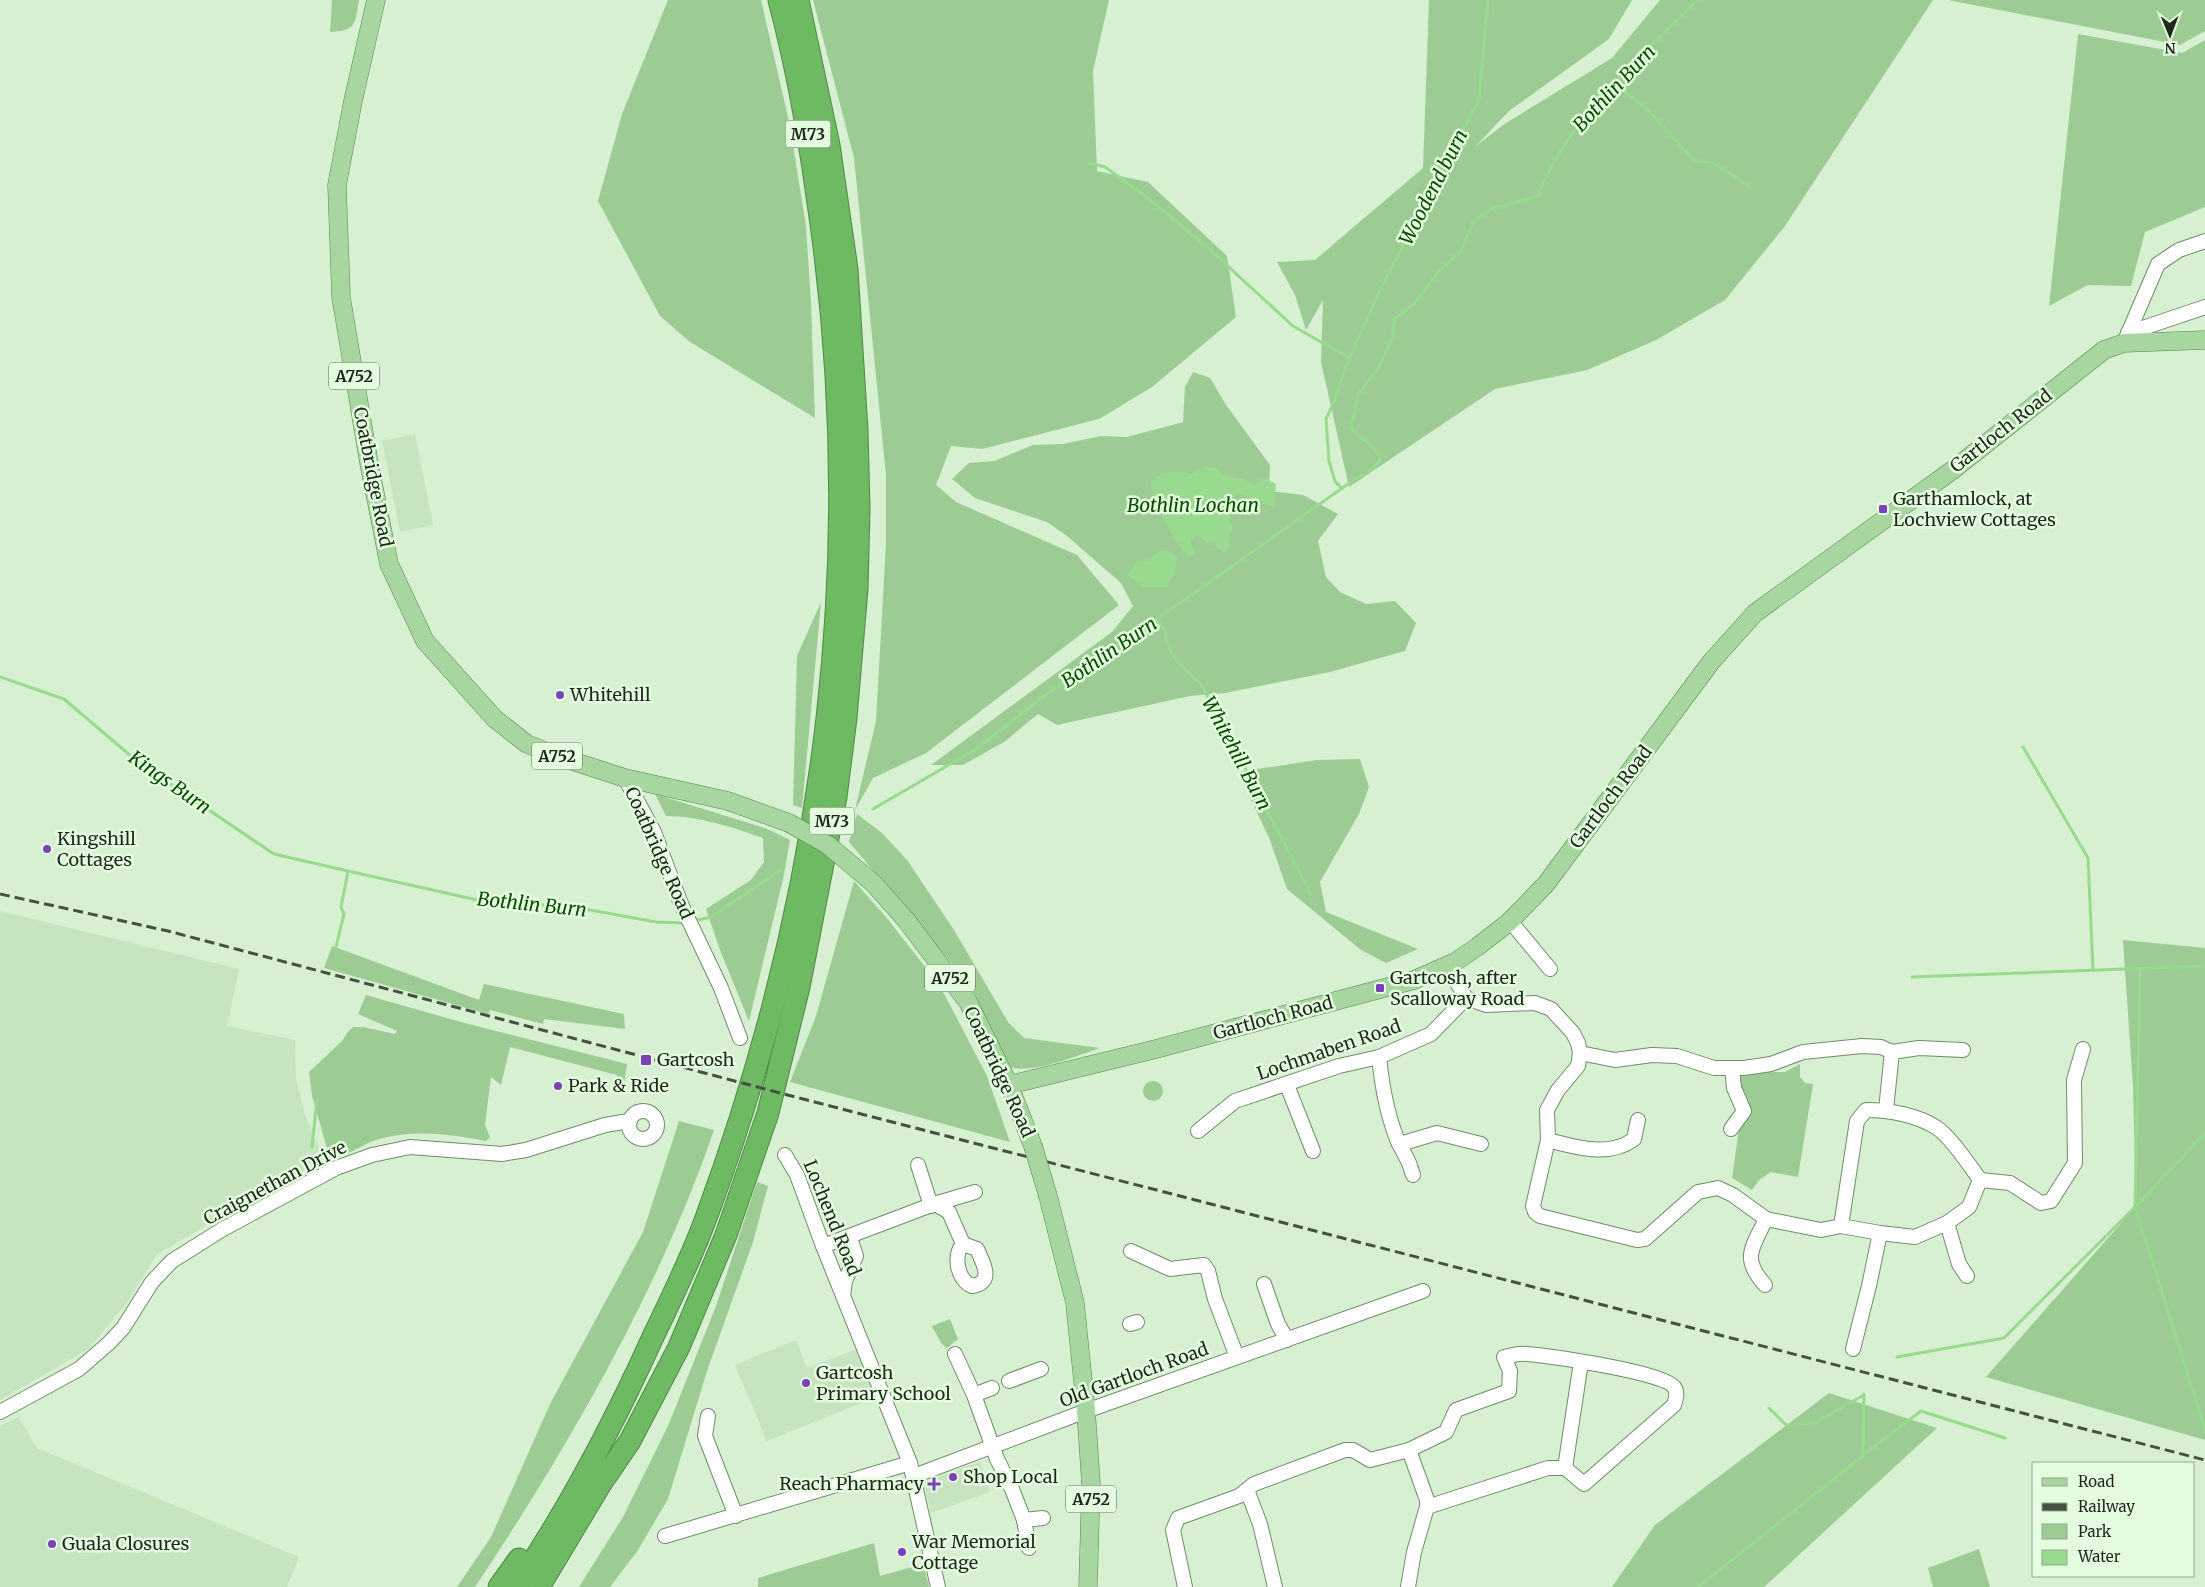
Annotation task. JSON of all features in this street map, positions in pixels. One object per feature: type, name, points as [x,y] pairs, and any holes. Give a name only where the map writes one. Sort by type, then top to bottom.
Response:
[{"type":"highway","name":"M73","points":[[516,1587],[557,1522],[626,1396],[677,1287],[705,1221],[745,1105],[780,985],[802,884],[818,793],[829,715],[838,588],[841,509],[840,429],[836,350],[828,270],[810,147],[779,0]]},
{"type":"highway","name":"M73","points":[[539,1587],[600,1485],[630,1441],[679,1347],[726,1235],[768,1113],[799,987],[818,898],[836,797],[846,718],[857,589],[859,509],[853,349],[847,269],[829,145],[798,0]]},
{"type":"highway","points":[[499,1587],[572,1475],[677,1287]]},
{"type":"highway","points":[[557,1587],[623,1470],[664,1387],[679,1347]]},
{"type":"main road","name":"Coatbridge Road","points":[[376,0],[353,101],[337,185],[341,297],[368,463],[389,564],[424,640],[495,719],[528,744],[563,758],[625,778],[728,801],[789,823],[828,845],[873,883],[906,920],[968,1002],[1009,1085],[1033,1146],[1048,1196],[1075,1303],[1086,1411]]},
{"type":"main road","name":"Gartloch Road","points":[[1009,1085],[1156,1049],[1414,980],[1447,965],[1477,947],[1510,921],[1546,884],[1711,662],[1755,613],[1954,469],[2104,350],[2126,338],[2205,340]]},
{"type":"main road","name":"A752","points":[[1086,1411],[1091,1484],[1088,1587]]},
{"type":"street","points":[[2126,338],[2158,264],[2179,250],[2205,240]]},
{"type":"street","points":[[2126,338],[2205,307]]},
{"type":"street","name":"Coatbridge Road","points":[[625,778],[654,832],[682,904],[721,988],[740,1038]]},
{"type":"street","points":[[1510,921],[1550,969]]},
{"type":"street","points":[[1447,965],[1466,998],[1486,1005],[1535,1003],[1551,1009],[1573,1033],[1580,1053],[1578,1066],[1558,1090],[1547,1110],[1548,1140],[1533,1206],[1535,1212],[1540,1216],[1637,1240],[1645,1240],[1698,1192],[1718,1188],[1733,1194],[1766,1219],[1821,1230],[1841,1226],[1915,1237],[1947,1223],[1969,1207],[1980,1180]]},
{"type":"street","name":"Lochmaben Road","points":[[1198,1131],[1235,1101],[1340,1066],[1379,1057],[1431,1034],[1466,998]]},
{"type":"street","points":[[1580,1053],[1616,1060],[1652,1055],[1677,1056],[1714,1068],[1732,1068],[1771,1064],[1804,1052],[1862,1046],[1881,1047],[1892,1052],[1918,1048],[1963,1050]]},
{"type":"street","points":[[1841,1226],[1857,1121],[1866,1110],[1886,1110],[1938,1128],[1980,1180],[2010,1183],[2041,1203],[2050,1201],[2075,1163],[2074,1080],[2083,1049]]},
{"type":"street","points":[[1886,1110],[1892,1052]]},
{"type":"street","points":[[1379,1057],[1383,1094],[1400,1144],[1410,1159],[1413,1175]]},
{"type":"street","points":[[1731,1129],[1744,1111],[1734,1088],[1732,1068]]},
{"type":"street","points":[[1287,1085],[1313,1151]]},
{"type":"street","points":[[1548,1140],[1590,1150],[1611,1148],[1628,1144],[1634,1139],[1638,1120]]},
{"type":"street","name":"Craignethan Drive","points":[[0,1412],[79,1369],[110,1343],[123,1328],[152,1282],[172,1261],[223,1229],[336,1168],[372,1155],[410,1147],[510,1153],[526,1150],[605,1125],[629,1122]]},
{"type":"street","points":[[1400,1144],[1437,1133],[1480,1144]]},
{"type":"street","name":"Lochend Road","points":[[785,1155],[797,1175],[823,1246],[912,1470],[938,1587]]},
{"type":"street","points":[[918,1165],[934,1206],[949,1212],[963,1244]]},
{"type":"street","points":[[823,1246],[975,1192]]},
{"type":"street","points":[[1765,1285],[1753,1271],[1750,1262],[1751,1252],[1766,1219]]},
{"type":"street","points":[[1947,1223],[1959,1264],[1967,1276]]},
{"type":"street","points":[[1853,1349],[1870,1286],[1880,1233]]},
{"type":"street","name":"Lochend Road","points":[[843,1296],[846,1281],[856,1256],[852,1244],[844,1239]]},
{"type":"street","points":[[1131,1251],[1148,1262],[1170,1268],[1204,1265],[1208,1271],[1215,1299],[1237,1357]]},
{"type":"street","points":[[1264,1284],[1278,1324],[1287,1340]]},
{"type":"street","name":"Old Gartloch Road","points":[[666,1536],[912,1470],[993,1446],[1423,1291]]},
{"type":"street","points":[[955,1354],[974,1395],[997,1459],[1012,1489],[1024,1520],[1029,1548]]},
{"type":"street","points":[[1185,1587],[1173,1530],[1178,1518],[1239,1496],[1254,1484],[1345,1450],[1353,1450],[1370,1460],[1409,1450],[1446,1432],[1456,1410],[1509,1391],[1510,1371],[1504,1356],[1525,1354],[1581,1362],[1626,1370],[1674,1385],[1676,1399],[1668,1412],[1584,1484],[1565,1468],[1548,1468],[1427,1507]]},
{"type":"street","points":[[1565,1468],[1581,1362]]},
{"type":"street","points":[[1008,1381],[1041,1370]]},
{"type":"street","points":[[974,1395],[992,1388]]},
{"type":"street","points":[[708,1416],[705,1436],[736,1516]]},
{"type":"street","points":[[1408,1587],[1414,1552],[1427,1507],[1427,1500],[1409,1450]]},
{"type":"street","points":[[1247,1490],[1260,1524],[1275,1587]]},
{"type":"street","points":[[1024,1520],[1043,1518]]},
{"type":"shaded area","points":[[415,434],[433,525],[400,532],[382,441]]},
{"type":"shaded area","points":[[0,911],[239,969],[227,1026],[295,1040],[296,1079],[304,1112],[324,1159],[157,1254],[127,1303],[87,1350],[0,1400]]},
{"type":"shaded area","name":"Gartcosh Primary School","points":[[796,1340],[807,1368],[857,1349],[876,1397],[767,1441],[735,1365]]},
{"type":"shaded area","points":[[18,1417],[37,1448],[299,1557],[287,1587],[0,1587],[0,1426]]},
{"type":"shaded area","points":[[980,1462],[990,1492],[931,1513],[923,1482]]},
{"type":"green space","points":[[332,0],[359,0],[355,20],[350,28],[330,32]]},
{"type":"green space","points":[[668,0],[761,0],[790,126],[806,226],[815,418],[690,342],[660,316],[598,201],[622,114]]},
{"type":"green space","points":[[813,0],[1109,0],[1093,71],[1097,171],[1148,182],[1227,256],[1236,317],[1152,387],[1099,419],[982,449],[951,446],[936,485],[956,502],[1077,555],[1119,605],[926,753],[873,778],[855,810],[876,721],[886,543],[886,475],[854,158]]},
{"type":"green space","points":[[1429,0],[1632,0],[1609,39],[1509,111],[1476,146],[1503,125],[1612,58],[1660,0],[1933,0],[1785,226],[1725,300],[1656,340],[1587,370],[1495,389],[1349,487],[1321,362],[1323,300],[1306,330],[1295,295],[1277,262],[1315,260],[1423,168]]},
{"type":"green space","points":[[1948,0],[2205,0],[2205,31],[2180,45]]},
{"type":"green space","points":[[2078,34],[2182,53],[2205,40],[2205,207],[2145,232],[2131,286],[2088,285],[2049,306]]},
{"type":"green space","points":[[1193,372],[1210,378],[1226,405],[1270,465],[1269,491],[1303,495],[1338,514],[1318,541],[1326,577],[1340,592],[1366,604],[1395,601],[1416,623],[1405,651],[1330,672],[1225,693],[1190,696],[1057,725],[1038,714],[1004,742],[963,765],[931,765],[1112,632],[1133,606],[1121,583],[1067,536],[1047,522],[975,498],[952,479],[969,463],[994,461],[1033,445],[1063,444],[1101,436],[1127,437],[1183,422],[1185,387]]},
{"type":"green space","points":[[821,602],[802,808],[793,805],[797,656]]},
{"type":"green space","points":[[1360,759],[1369,787],[1359,814],[1320,882],[1326,912],[1418,949],[1386,963],[1361,950],[1287,889],[1270,840],[1238,772],[1317,760]]},
{"type":"green space","points":[[655,794],[765,828],[790,840],[783,879],[749,1021],[720,950],[706,909],[751,880],[764,862],[763,838],[703,820],[666,816]]},
{"type":"green space","points":[[857,814],[882,833],[907,860],[954,930],[1008,1022],[1024,1038],[1100,1048],[1042,1066],[1019,1069],[1010,1067],[970,985],[849,842]]},
{"type":"green space","points":[[854,881],[886,917],[940,986],[987,1076],[1010,1142],[790,1082],[816,1016]]},
{"type":"green space","points":[[2123,940],[2205,948],[2205,1440],[1986,1377],[2136,1206],[2133,1087]]},
{"type":"green space","points":[[332,946],[479,1000],[484,984],[624,1014],[625,1029],[544,1019],[543,1024],[490,1010],[488,1014],[324,968]]},
{"type":"green space","points":[[366,995],[461,1022],[627,1064],[624,1084],[616,1082],[617,1075],[510,1047],[501,1085],[491,1077],[485,1125],[490,1137],[486,1141],[431,1134],[403,1135],[376,1140],[344,1154],[329,1155],[312,1096],[309,1072],[343,1040],[353,1027],[363,1027],[395,1034],[397,1031],[358,1014]]},
{"type":"green space","points":[[1800,1064],[1800,1077],[1805,1083],[1813,1084],[1798,1177],[1771,1172],[1759,1180],[1752,1190],[1732,1178],[1739,1129],[1749,1102],[1740,1084],[1741,1072],[1785,1072]]},
{"type":"green space","points":[[1153,1081],[1160,1084],[1163,1091],[1160,1098],[1153,1101],[1146,1098],[1143,1091],[1146,1084]]},
{"type":"green space","points":[[679,1121],[714,1130],[692,1190],[639,1308],[577,1423],[544,1479],[475,1587],[457,1587],[491,1537],[550,1404],[643,1232]]},
{"type":"green space","points":[[757,1182],[768,1186],[753,1242],[707,1371],[668,1499],[638,1550],[610,1587],[579,1587],[623,1517],[668,1426],[716,1306]]},
{"type":"green space","points":[[950,1319],[958,1339],[947,1348],[941,1343],[932,1326]]},
{"type":"green space","points":[[1829,1393],[1937,1428],[1764,1587],[1612,1587],[1655,1525]]},
{"type":"green space","points":[[874,1543],[880,1576],[923,1564],[929,1587],[758,1587],[758,1578]]},
{"type":"green space","points":[[1979,1549],[1990,1587],[1933,1587],[1928,1568]]},
{"type":"water","name":"Bothlin Lochan","points":[[1206,466],[1214,468],[1224,475],[1243,479],[1254,485],[1264,478],[1276,484],[1274,507],[1242,494],[1226,499],[1232,528],[1227,553],[1197,536],[1190,540],[1195,554],[1188,558],[1159,510],[1152,489],[1151,479],[1171,472],[1192,474]]},
{"type":"water","points":[[1160,550],[1171,552],[1177,557],[1175,571],[1167,587],[1143,587],[1128,576],[1135,563],[1149,560]]},
{"type":"waterway","name":"Woodend burn","points":[[1341,488],[1335,481],[1329,461],[1326,419],[1346,366],[1380,290],[1479,99],[1488,0]]},
{"type":"waterway","name":"Bothlin Burn","points":[[1369,471],[1379,463],[1380,456],[1372,446],[1351,429],[1358,395],[1379,367],[1393,336],[1394,320],[1415,303],[1439,271],[1461,251],[1473,222],[1491,209],[1538,196],[1551,168],[1567,141],[1586,115],[1629,67],[1697,0]]},
{"type":"waterway","points":[[1615,84],[1649,111],[1693,160],[1714,163],[1750,187]]},
{"type":"waterway","points":[[1090,163],[1105,167],[1149,199],[1207,247],[1293,326],[1349,358]]},
{"type":"waterway","name":"Bothlin Burn","points":[[873,809],[976,749],[1074,673],[1156,620],[1363,475]]},
{"type":"waterway","name":"Whitehill Burn","points":[[1156,620],[1165,631],[1167,643],[1175,658],[1201,684],[1311,894]]},
{"type":"waterway","name":"Kings Burn","points":[[0,677],[64,699],[138,762],[274,854],[348,871]]},
{"type":"waterway","points":[[2023,747],[2088,858],[2093,970]]},
{"type":"waterway","name":"Bothlin Burn","points":[[694,921],[711,917],[781,870]]},
{"type":"waterway","name":"Bothlin Burn","points":[[336,947],[344,914],[341,907],[348,871],[477,900],[574,907],[656,922],[685,923]]},
{"type":"waterway","points":[[1912,977],[2205,966]]},
{"type":"waterway","points":[[2140,969],[2135,1207],[2205,1429]]},
{"type":"waterway","name":"Bothlin Burn","points":[[312,1147],[317,1099]]},
{"type":"waterway","points":[[1897,1357],[2004,1338],[2135,1207],[2205,1133]]},
{"type":"waterway","points":[[1698,1587],[1863,1456],[1864,1394]]},
{"type":"waterway","points":[[1769,1408],[1786,1425],[1814,1423],[1864,1395]]},
{"type":"waterway","points":[[1863,1455],[1921,1411],[2005,1438]]},
{"type":"railway","points":[[0,894],[168,931],[799,1098],[2205,1460]]},
{"type":"place","name":"Garthamlock, at Lochview Cottages","points":[[1883,509]]},
{"type":"place","name":"Whitehill","points":[[560,695]]},
{"type":"place","name":"Kingshill Cottages","points":[[47,849]]},
{"type":"place","name":"Gartcosh, after Scalloway Road","points":[[1380,988]]},
{"type":"place","name":"Gartcosh","points":[[646,1060]]},
{"type":"place","name":"Park & Ride","points":[[558,1086]]},
{"type":"place","name":"Gartcosh Primary School","points":[[806,1383]]},
{"type":"place","name":"Shop Local","points":[[953,1477]]},
{"type":"place","name":"Reach Pharmacy","points":[[934,1484]]},
{"type":"place","name":"Guala Closures","points":[[52,1544]]},
{"type":"place","name":"War Memorial Cottage","points":[[902,1552]]}]
